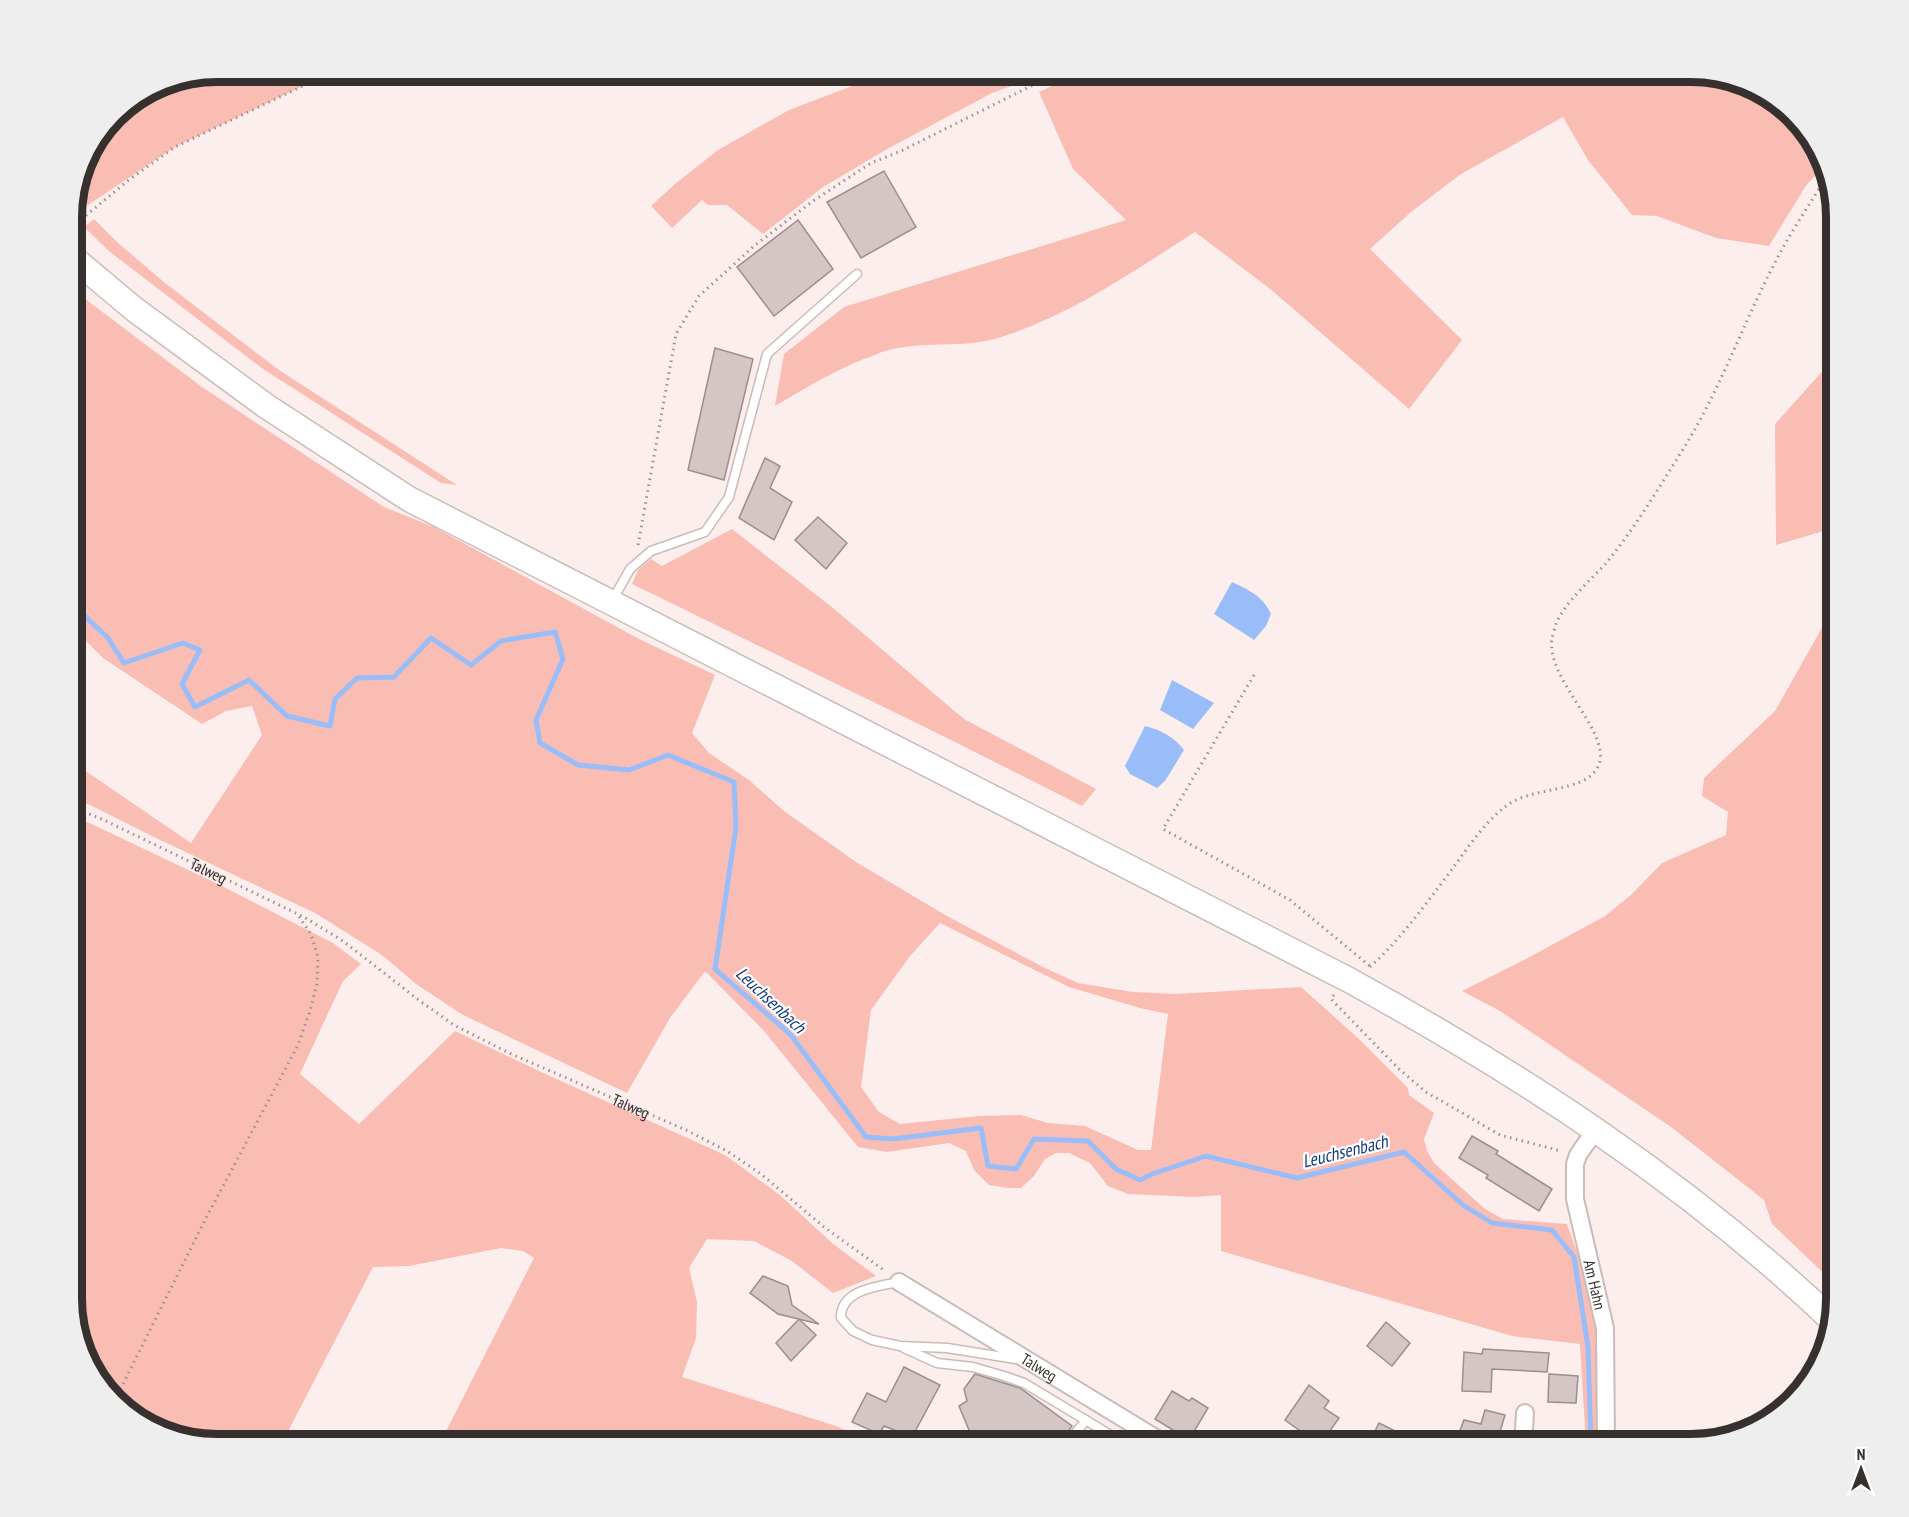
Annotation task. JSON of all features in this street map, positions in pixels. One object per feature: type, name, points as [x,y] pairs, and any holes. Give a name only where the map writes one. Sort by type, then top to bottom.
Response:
[{"type":"main road","points":[[83,266],[134,309],[266,406],[409,499],[1349,980],[1471,1049],[1596,1130],[1665,1179],[1743,1240],[1825,1315]]},
{"type":"street","name":"Am Hahn","points":[[1596,1130],[1578,1155],[1575,1164],[1575,1199],[1605,1328],[1606,1434]]},
{"type":"street","name":"Talweg","points":[[899,1282],[1149,1434]]},
{"type":"street","points":[[1524,1434],[1525,1413]]},
{"type":"lane","points":[[612,602],[630,569],[651,551],[705,532],[729,498],[767,354],[857,274]]},
{"type":"lane","points":[[899,1282],[857,1292],[845,1303],[841,1310],[841,1318],[853,1331],[872,1340],[900,1346],[947,1348],[1030,1360]]},
{"type":"lane","points":[[900,1346],[937,1363],[973,1367],[1024,1383],[1108,1434]]},
{"type":"lane","points":[[1075,1434],[1086,1420]]},
{"type":"path","points":[[83,218],[130,178],[175,147],[311,82]]},
{"type":"path","points":[[630,569],[637,560],[639,534],[676,334],[699,296],[754,246],[813,201],[872,163],[1041,82]]},
{"type":"path","points":[[1578,1155],[1500,1135],[1426,1092],[1399,1069],[1331,999],[1349,980],[1371,967],[1409,926],[1476,837],[1508,804],[1526,795],[1574,785],[1590,777],[1598,768],[1599,744],[1595,733],[1556,668],[1552,639],[1558,620],[1608,561],[1651,500],[1707,410],[1784,245],[1822,184]]},
{"type":"path","points":[[1254,675],[1163,829],[1290,900],[1371,967]]},
{"type":"path","name":"Talweg","points":[[83,811],[296,913],[343,941],[454,1025],[509,1053],[686,1130],[727,1151],[761,1173],[824,1227],[899,1282]]},
{"type":"path","points":[[119,1392],[302,1034],[317,984],[318,957],[311,934],[296,913]]},
{"type":"shaded area","points":[[218,82],[311,82],[175,147],[83,208],[90,174],[96,158],[110,135],[135,110],[158,96],[191,85]]},
{"type":"shaded area","points":[[863,82],[1022,82],[992,93],[889,148],[823,187],[763,234],[727,205],[708,205],[702,200],[672,228],[651,206],[718,150],[789,110]]},
{"type":"shaded area","points":[[1060,82],[1691,82],[1718,85],[1735,90],[1766,105],[1799,135],[1818,172],[1805,187],[1769,246],[1716,238],[1657,216],[1632,215],[1588,160],[1563,117],[1461,174],[1411,212],[1370,249],[1462,340],[1409,409],[1269,288],[1195,232],[1100,292],[1025,329],[984,341],[913,346],[885,351],[841,369],[775,406],[784,354],[844,307],[1126,220],[1073,169],[1039,92]]},
{"type":"shaded area","points":[[94,219],[165,283],[279,370],[457,485],[441,483],[263,369],[110,252],[84,227]]},
{"type":"shaded area","points":[[83,297],[202,387],[384,507],[434,527],[639,639],[715,675],[692,733],[709,753],[749,780],[784,811],[856,862],[947,916],[1078,983],[1133,992],[1176,994],[1301,987],[1358,1038],[1408,1088],[1409,1095],[1434,1113],[1424,1139],[1427,1151],[1434,1163],[1485,1209],[1503,1219],[1567,1224],[1591,1291],[1597,1343],[1601,1434],[1585,1434],[1580,1344],[1512,1336],[1221,1251],[1221,1195],[1195,1197],[1128,1194],[1108,1186],[1090,1163],[1069,1153],[1056,1153],[1045,1159],[1034,1176],[1021,1188],[1008,1188],[989,1185],[974,1170],[966,1151],[949,1143],[887,1152],[858,1147],[764,1031],[705,971],[670,1018],[627,1093],[463,1015],[416,984],[382,955],[315,913],[83,803],[83,768],[191,843],[262,735],[252,706],[226,711],[202,724],[103,658],[83,638]],"holes":[[[940,923],[1069,987],[1168,1014],[1151,1150],[1138,1150],[1085,1126],[1048,1123],[1021,1115],[979,1116],[900,1124],[879,1112],[861,1087],[871,1010],[910,956]]]},
{"type":"shaded area","points":[[1826,367],[1826,530],[1776,545],[1775,424]]},
{"type":"shaded area","points":[[732,529],[833,608],[964,719],[1096,789],[1082,806],[632,584],[638,570],[651,559],[662,566]]},
{"type":"shaded area","points":[[1826,621],[1826,1276],[1772,1224],[1764,1200],[1671,1127],[1500,1011],[1462,991],[1605,916],[1631,895],[1662,863],[1726,835],[1728,812],[1702,796],[1704,778],[1775,711]]},
{"type":"shaded area","points":[[83,820],[222,886],[333,943],[361,964],[343,981],[300,1074],[359,1124],[455,1031],[725,1155],[781,1196],[832,1243],[876,1276],[833,1293],[792,1261],[754,1241],[707,1239],[689,1268],[697,1302],[696,1338],[682,1377],[836,1426],[854,1434],[445,1434],[534,1258],[523,1251],[501,1248],[409,1266],[373,1267],[287,1434],[209,1434],[183,1430],[166,1424],[135,1407],[110,1382],[96,1359],[90,1343],[83,1308]]},
{"type":"water","points":[[1232,582],[1260,598],[1271,614],[1266,626],[1254,640],[1214,614]]},
{"type":"water","points":[[1172,680],[1214,703],[1193,729],[1160,710]]},
{"type":"water","points":[[1145,726],[1167,735],[1184,750],[1165,781],[1157,788],[1130,774],[1125,766]]},
{"type":"building","points":[[884,171],[916,227],[861,258],[827,202]]},
{"type":"building","points":[[798,220],[833,269],[774,316],[737,267]]},
{"type":"building","points":[[715,348],[753,359],[724,480],[688,470]]},
{"type":"building","points":[[765,458],[780,466],[770,488],[792,502],[774,540],[739,518]]},
{"type":"building","points":[[818,517],[847,543],[826,569],[795,540]]},
{"type":"building","points":[[1472,1136],[1498,1151],[1496,1154],[1552,1189],[1539,1211],[1486,1178],[1488,1175],[1459,1158]]},
{"type":"building","points":[[763,1276],[788,1286],[792,1305],[819,1324],[778,1314],[750,1293]]},
{"type":"building","points":[[799,1319],[816,1335],[791,1361],[776,1343]]},
{"type":"building","points":[[1386,1322],[1410,1343],[1392,1366],[1367,1346]]},
{"type":"building","points":[[1483,1349],[1549,1353],[1547,1372],[1492,1369],[1491,1392],[1462,1391],[1464,1352],[1482,1354]]},
{"type":"building","points":[[904,1367],[940,1385],[914,1434],[904,1434],[884,1426],[879,1434],[852,1422],[867,1393],[886,1402]]},
{"type":"building","points":[[975,1374],[1020,1388],[1072,1426],[1066,1434],[975,1434],[969,1430],[959,1406],[967,1401],[964,1389]]},
{"type":"building","points":[[1549,1374],[1578,1376],[1576,1403],[1548,1402]]},
{"type":"building","points":[[1309,1385],[1329,1401],[1324,1408],[1339,1418],[1328,1434],[1305,1434],[1285,1420]]},
{"type":"building","points":[[1172,1391],[1189,1401],[1192,1398],[1208,1408],[1193,1434],[1179,1434],[1155,1419]]},
{"type":"building","points":[[1485,1410],[1505,1415],[1499,1434],[1459,1433],[1464,1420],[1481,1424]]},
{"type":"building","points":[[1379,1423],[1401,1434],[1374,1434]]},
{"type":"waterway","name":"Leuchsenbach","points":[[83,614],[108,638],[124,663],[183,643],[200,650],[182,684],[195,707],[249,680],[287,716],[330,726],[335,699],[357,678],[394,677],[431,638],[471,665],[501,641],[555,632],[563,659],[536,720],[540,743],[578,765],[629,770],[668,755],[734,782],[736,827],[715,969],[791,1035],[866,1137],[893,1139],[981,1128],[988,1166],[1016,1169],[1034,1139],[1088,1141],[1116,1169],[1140,1180],[1206,1156],[1297,1178],[1404,1152],[1463,1205],[1492,1223],[1552,1230],[1574,1257],[1588,1347],[1591,1434]]}]
